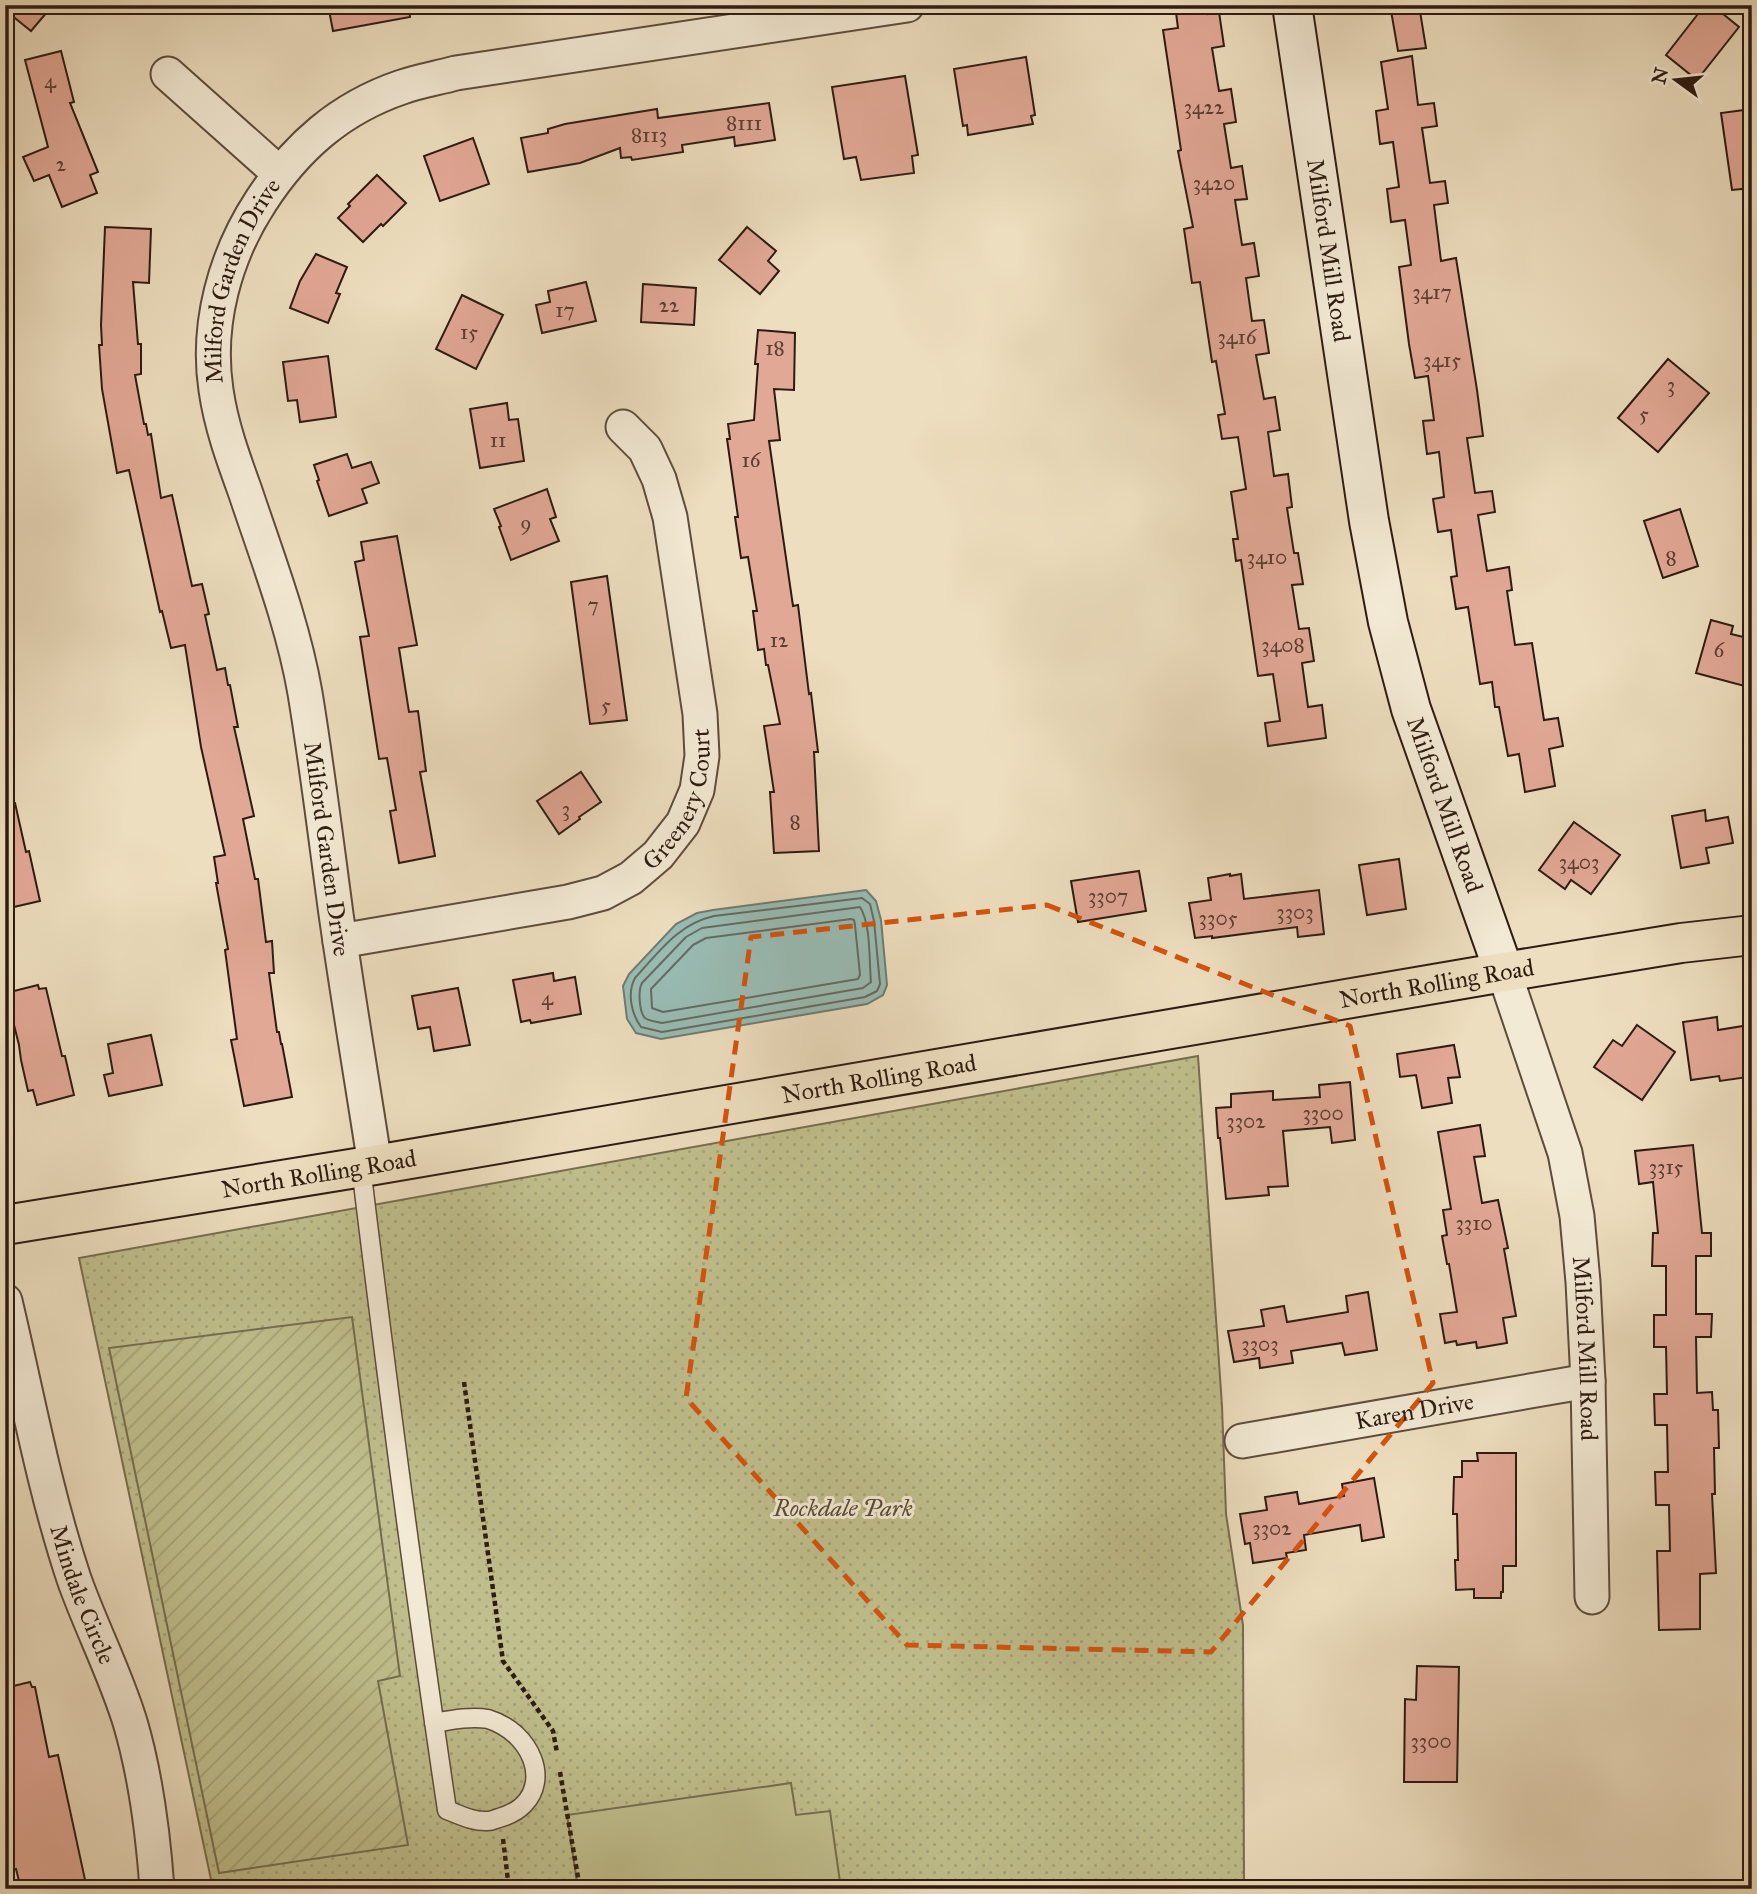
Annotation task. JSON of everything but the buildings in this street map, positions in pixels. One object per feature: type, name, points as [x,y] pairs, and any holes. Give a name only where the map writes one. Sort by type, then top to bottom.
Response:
[{"type":"main road","name":"Milford Mill Road","points":[[1292,5],[1369,521],[1388,622],[1411,709],[1504,972]]},
{"type":"main road","name":"North Rolling Road","points":[[5,1225],[368,1166],[1504,972],[1681,943],[1752,935]]},
{"type":"street","name":"Milford Garden Drive","points":[[368,1166],[305,691],[290,628],[226,437],[215,389],[213,343],[219,300],[230,258],[247,222],[279,173],[315,135],[355,107],[402,86],[456,74],[907,5]]},
{"type":"street","points":[[168,74],[279,173]]},
{"type":"street","name":"Greenery Court","points":[[340,941],[568,902],[603,893],[631,878],[658,855],[683,823],[696,790],[702,756],[700,714],[670,517],[659,479],[645,449],[624,427]]},
{"type":"street","name":"Milford Mill Road","points":[[1504,972],[1565,1153],[1577,1216],[1588,1381],[1592,1597]]},
{"type":"street","name":"Mindale Circle","points":[[5,1301],[50,1496],[75,1579],[130,1722],[144,1780],[153,1836],[157,1889]]},
{"type":"street","name":"Karen Drive","points":[[1242,1441],[1588,1381]]},
{"type":"lane","points":[[368,1166],[434,1723],[447,1810],[466,1818],[488,1821],[511,1815],[524,1804],[534,1790],[535,1763],[523,1742],[509,1728],[488,1719],[434,1723]]},
{"type":"path","points":[[464,1382],[503,1661],[553,1731],[580,1889]]},
{"type":"path","points":[[500,1818],[509,1889]]},
{"type":"highlighted area","points":[[1047,905],[1350,1026],[1433,1383],[1211,1652],[907,1645],[686,1398],[751,937]]},
{"type":"green space","name":"Rockdale Park","points":[[1198,1056],[1222,1406],[1226,1514],[1243,1625],[1244,1889],[213,1889],[79,1258]]},
{"type":"green space","points":[[352,1317],[400,1676],[378,1681],[408,1845],[219,1873],[109,1348]]},
{"type":"green space","points":[[791,1783],[796,1815],[830,1811],[841,1889],[578,1889],[567,1815]]},
{"type":"water","points":[[866,890],[876,901],[881,920],[887,985],[883,995],[867,1004],[661,1039],[636,1033],[627,1019],[623,986],[629,974],[676,924],[697,913],[713,910]]}]
